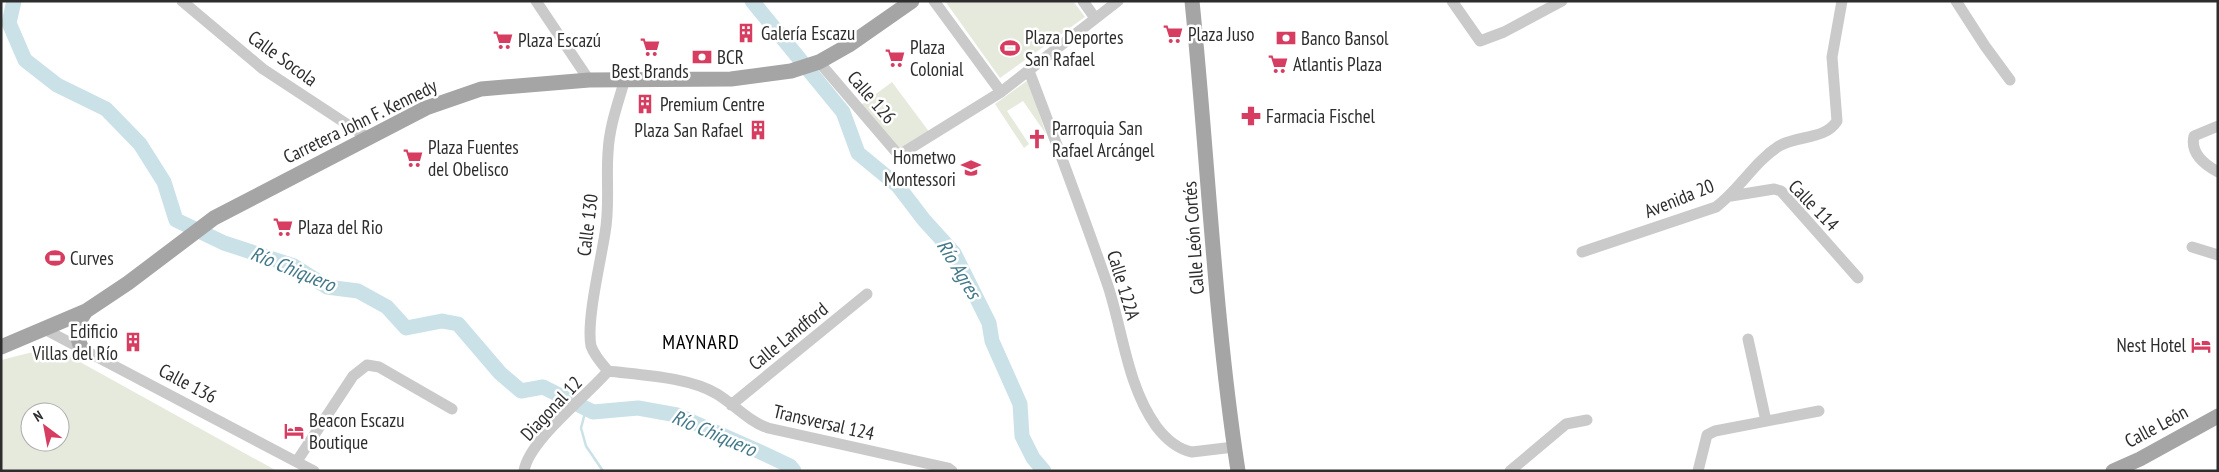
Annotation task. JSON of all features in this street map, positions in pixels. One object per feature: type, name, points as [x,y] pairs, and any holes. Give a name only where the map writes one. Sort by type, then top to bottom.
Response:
[{"type":"main road","name":"Carretera John F. Kennedy","points":[[1,347],[46,330],[86,311],[128,283],[214,218],[426,108],[481,89],[589,80],[731,79],[791,71],[815,63],[849,45],[912,1]]},
{"type":"main road","name":"Calle León Cortés","points":[[1192,1],[1203,105],[1222,360],[1238,471]]},
{"type":"main road","points":[[81,347],[78,340],[78,324],[86,311]]},
{"type":"main road","name":"Calle León","points":[[2113,471],[2140,459],[2218,416]]},
{"type":"street","name":"Calle Socola","points":[[182,1],[263,69],[368,138]]},
{"type":"street","points":[[536,1],[589,80]]},
{"type":"street","points":[[934,1],[1001,92],[1118,1]]},
{"type":"street","points":[[1083,1],[1095,18]]},
{"type":"street","points":[[1452,1],[1480,41],[1504,32],[1562,1]]},
{"type":"street","name":"Avenida 20","points":[[1582,252],[1716,207],[1731,196],[1763,158],[1780,146],[1829,131],[1837,120],[1832,57],[1842,1]]},
{"type":"street","points":[[1956,1],[2010,80]]},
{"type":"street","name":"Calle 126","points":[[815,63],[896,152],[901,154],[1001,92]]},
{"type":"street","name":"Calle 122A","points":[[1029,71],[1109,288],[1128,362],[1146,409],[1156,426],[1167,439],[1185,451],[1234,448]]},
{"type":"street","name":"Calle 130","points":[[608,371],[600,362],[592,346],[591,321],[606,231],[609,190],[608,153],[612,121],[625,79]]},
{"type":"street","points":[[2218,126],[2194,136],[2192,144],[2197,156],[2208,167],[2218,172]]},
{"type":"street","name":"Calle 114","points":[[1731,196],[1774,189],[1781,191],[1858,278]]},
{"type":"street","points":[[2192,247],[2218,255]]},
{"type":"street","name":"Calle Landford","points":[[731,405],[867,294]]},
{"type":"street","name":"Calle 136","points":[[46,330],[314,471]]},
{"type":"street","points":[[1748,339],[1766,421]]},
{"type":"street","points":[[297,461],[353,376],[367,365],[379,367],[452,409]]},
{"type":"street","name":"Diagonal 12","points":[[524,471],[525,464],[542,437],[589,393],[608,371]]},
{"type":"street","name":"Transversal 124","points":[[608,371],[651,376],[703,387],[758,425],[948,468],[952,471]]},
{"type":"street","points":[[1698,471],[1707,436],[1715,431],[1819,411]]},
{"type":"street","points":[[1510,471],[1566,424],[1587,420]]},
{"type":"shaded area","name":"Plaza Deportes San Rafael","points":[[945,1],[1073,1],[1085,17],[1000,78]]},
{"type":"shaded area","points":[[1028,80],[1046,134],[1023,101],[1007,111],[1029,144],[1024,148],[995,104]]},
{"type":"shaded area","points":[[892,82],[930,133],[900,151],[861,105]]},
{"type":"shaded area","points":[[53,347],[277,471],[1,471],[1,360]]},
{"type":"waterway","name":"Río Chiquero","points":[[14,1],[9,23],[25,60],[57,85],[106,109],[140,144],[164,182],[176,220],[224,243],[294,266],[327,287],[358,291],[387,307],[406,328],[442,321],[458,324],[500,373],[521,391],[543,387],[593,412],[638,408],[677,415],[790,466],[794,471]]},
{"type":"waterway","name":"Río Agres","points":[[752,1],[843,112],[858,153],[898,186],[924,220],[954,253],[989,323],[992,341],[1020,404],[1022,436],[1033,458],[1044,471]]},
{"type":"waterway","points":[[586,409],[581,428],[586,446],[603,471]]},
{"type":"place","name":"Galería Escazu","points":[[746,33]]},
{"type":"place","name":"Plaza Juso","points":[[1173,34]]},
{"type":"place","name":"Banco Bansol","points":[[1286,38]]},
{"type":"place","name":"Plaza Escazú","points":[[503,40]]},
{"type":"place","name":"Best Brands","points":[[650,47]]},
{"type":"place","name":"Plaza Deportes San Rafael","points":[[1010,48]]},
{"type":"place","name":"BCR","points":[[702,57]]},
{"type":"place","name":"Plaza Colonial","points":[[895,58]]},
{"type":"place","name":"Atlantis Plaza","points":[[1278,64]]},
{"type":"place","name":"Premium Centre","points":[[645,104]]},
{"type":"place","name":"Farmacia Fischel","points":[[1251,116]]},
{"type":"place","name":"Plaza San Rafael","points":[[758,130]]},
{"type":"place","name":"Parroquia San Rafael Arcángel","points":[[1037,139]]},
{"type":"place","name":"Plaza Fuentes del Obelisco","points":[[413,158]]},
{"type":"place","name":"Hometwo Montessori","points":[[971,168]]},
{"type":"place","name":"Plaza del Rio","points":[[283,227]]},
{"type":"place","name":"Curves","points":[[55,258]]},
{"type":"place","name":"Edificio Villas del Río","points":[[133,342]]},
{"type":"place","name":"Nest Hotel","points":[[2201,345]]},
{"type":"place","name":"Beacon Escazu Boutique","points":[[294,431]]},
{"type":"district","name":"MAYNARD","points":[[701,342]]}]
